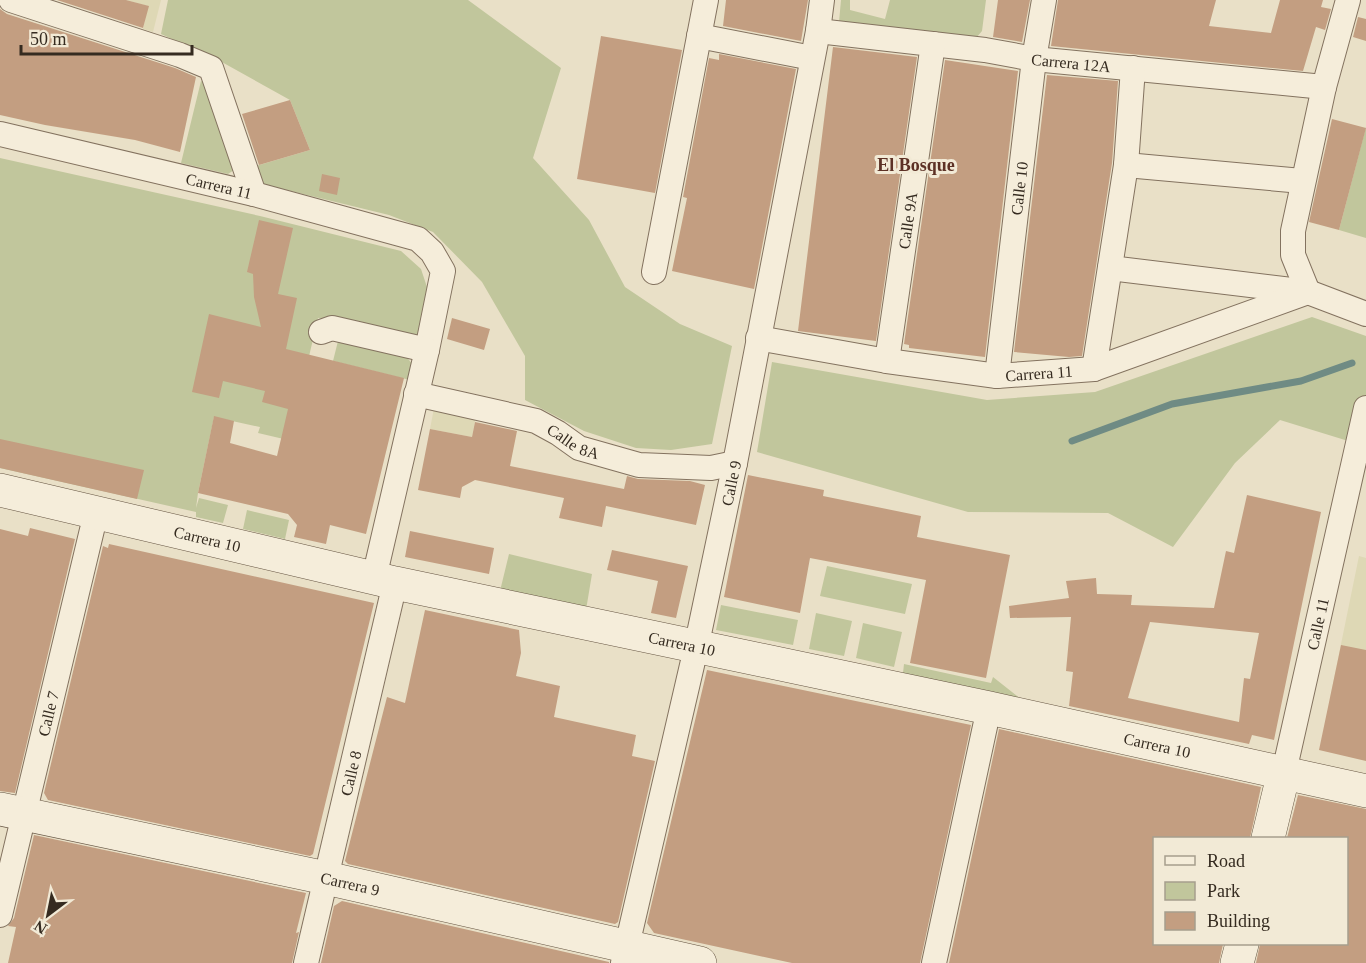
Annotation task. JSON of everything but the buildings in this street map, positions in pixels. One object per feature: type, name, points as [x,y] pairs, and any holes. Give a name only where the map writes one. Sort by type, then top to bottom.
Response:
[{"type":"main road","name":"Carrera 10","points":[[0,490],[385,580],[696,648],[989,708],[1366,791]]},
{"type":"main road","name":"Calle 11","points":[[1268,837],[1284,772]]},
{"type":"main road","name":"Carrera 9","points":[[12,811],[326,878],[625,954],[700,963]]},
{"type":"main road","points":[[1237,963],[1242,945]]},
{"type":"street","points":[[11,0],[180,55],[211,68],[254,194]]},
{"type":"street","points":[[654,272],[706,0]]},
{"type":"street","name":"Calle 9","points":[[625,954],[696,648],[735,463],[822,0]]},
{"type":"street","name":"Calle 10","points":[[998,376],[1034,59],[1044,0]]},
{"type":"street","points":[[1308,292],[1293,255],[1293,231],[1324,87],[1348,0]]},
{"type":"street","name":"Carrera 12A","points":[[818,31],[985,50],[1034,59],[1324,87]]},
{"type":"street","points":[[699,36],[812,58]]},
{"type":"street","name":"Calle 9A","points":[[887,361],[933,44]]},
{"type":"street","points":[[1094,369],[1126,165],[1133,68]]},
{"type":"street","name":"Carrera 11","points":[[0,134],[254,194],[418,239],[432,252]]},
{"type":"street","points":[[1126,165],[1302,181]]},
{"type":"street","name":"Calle 8","points":[[306,963],[326,878],[385,580],[416,394],[443,271],[432,252]]},
{"type":"street","points":[[1110,268],[1308,292],[1366,314]]},
{"type":"street","name":"Carrera 11","points":[[758,338],[887,361],[998,376],[1094,369],[1308,292]]},
{"type":"street","points":[[321,332],[332,328],[427,351]]},
{"type":"street","name":"Calle 8A","points":[[416,394],[536,421],[579,448],[639,465],[711,468],[735,463]]},
{"type":"street","name":"Calle 11","points":[[1284,772],[1360,469],[1366,408]]},
{"type":"street","name":"Calle 7","points":[[0,915],[12,811],[96,513]]},
{"type":"street","points":[[934,963],[989,708]]},
{"type":"shaded area","points":[[126,0],[161,0],[153,32],[143,29],[148,6]]},
{"type":"shaded area","points":[[434,408],[476,416],[472,437],[430,429]]},
{"type":"shaded area","points":[[1359,556],[1366,558],[1366,706],[1330,698]]},
{"type":"green space","points":[[168,0],[468,0],[561,68],[533,158],[589,220],[625,287],[680,324],[732,346],[712,444],[671,450],[636,448],[584,431],[525,400],[525,356],[482,282],[433,232],[389,215],[262,184],[256,166],[310,150],[290,100],[220,61],[161,34]]},
{"type":"green space","points":[[841,0],[850,0],[850,10],[885,19],[890,0],[986,0],[982,31],[976,38],[839,22]]},
{"type":"green space","points":[[201,81],[234,170],[228,174],[181,163]]},
{"type":"green space","points":[[1366,127],[1366,238],[1339,230]]},
{"type":"green space","points":[[0,158],[260,216],[401,251],[421,269],[427,287],[416,341],[318,318],[299,399],[305,444],[258,433],[260,427],[214,417],[196,508],[199,498],[228,505],[223,523],[196,517],[196,512],[0,468]]},
{"type":"green space","points":[[1312,317],[1366,336],[1366,443],[1345,440],[1280,420],[1235,463],[1173,547],[1108,513],[968,512],[757,452],[772,362],[987,400],[1095,392]]},
{"type":"green space","points":[[339,337],[405,355],[413,365],[410,380],[333,361]]},
{"type":"green space","points":[[247,510],[289,520],[285,539],[243,529]]},
{"type":"green space","points":[[509,554],[592,574],[586,610],[500,591]]},
{"type":"green space","points":[[827,566],[912,584],[905,614],[820,596]]},
{"type":"green space","points":[[721,605],[798,620],[793,645],[716,630]]},
{"type":"green space","points":[[816,613],[852,621],[844,656],[809,649]]},
{"type":"green space","points":[[863,623],[902,632],[894,667],[856,658]]},
{"type":"green space","points":[[904,664],[991,683],[993,677],[1026,703],[903,673]]},
{"type":"waterway","points":[[1072,441],[1172,404],[1301,381],[1352,363]]},
{"type":"district","name":"El Bosque","points":[[916,165]]}]
